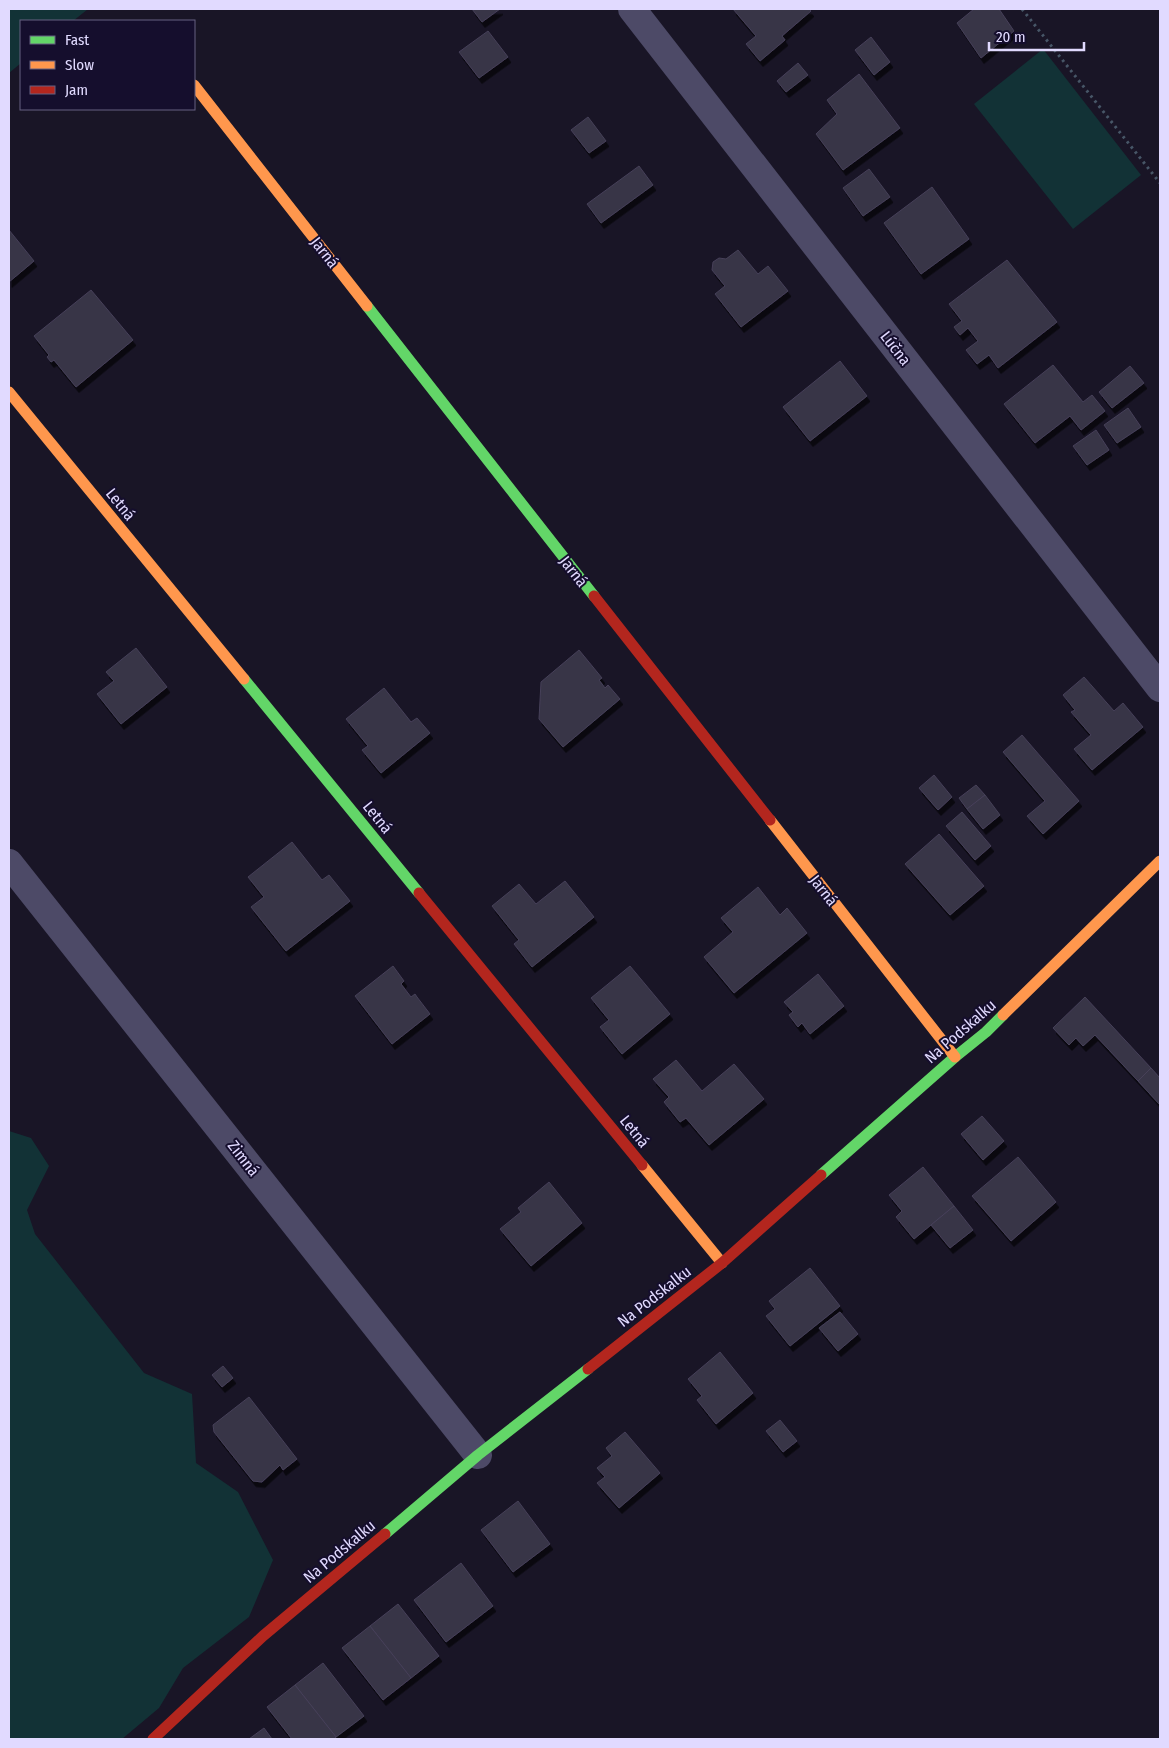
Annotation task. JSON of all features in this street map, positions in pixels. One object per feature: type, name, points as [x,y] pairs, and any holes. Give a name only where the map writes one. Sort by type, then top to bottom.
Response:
[{"type":"street","name":"Lúčna","points":[[632,9],[1160,688]]},
{"type":"street","name":"Jarná","points":[[195,86],[955,1057]]},
{"type":"street","name":"Letná","points":[[9,392],[722,1263]]},
{"type":"street","name":"Na Podskalku","points":[[153,1739],[263,1636],[478,1455],[722,1263],[955,1057],[986,1032],[1160,861]]},
{"type":"street","name":"Zimná","points":[[9,863],[478,1455]]},
{"type":"path","points":[[1022,9],[1160,183]]},
{"type":"green space","points":[[9,9],[88,9],[74,20],[20,20],[20,64],[9,73]]},
{"type":"green space","points":[[1043,49],[1141,175],[1073,229],[974,104]]},
{"type":"green space","points":[[9,1131],[31,1138],[49,1166],[27,1210],[35,1234],[144,1373],[192,1394],[196,1463],[238,1492],[273,1560],[249,1617],[183,1668],[159,1708],[122,1739],[9,1739]]},
{"type":"building","points":[[472,9],[500,9],[482,22]]},
{"type":"building","points":[[733,9],[809,9],[811,11],[782,36],[785,40],[760,61],[746,44],[756,36]]},
{"type":"building","points":[[974,9],[999,9],[1014,31],[981,58],[957,23]]},
{"type":"building","points":[[488,31],[508,57],[479,78],[459,52]]},
{"type":"building","points":[[871,37],[890,62],[874,75],[855,50]]},
{"type":"building","points":[[798,63],[808,75],[786,92],[777,81]]},
{"type":"building","points":[[859,74],[900,128],[843,170],[816,134],[837,114],[827,100]]},
{"type":"building","points":[[588,117],[606,141],[589,153],[571,130]]},
{"type":"building","points":[[639,166],[653,185],[601,223],[587,204]]},
{"type":"building","points":[[869,169],[890,197],[863,216],[843,188]]},
{"type":"building","points":[[932,187],[969,239],[921,274],[884,223]]},
{"type":"building","points":[[9,230],[34,261],[9,282]]},
{"type":"building","points":[[738,250],[758,274],[768,266],[788,291],[741,327],[715,294],[725,286],[712,270],[713,262],[719,258],[726,259]]},
{"type":"building","points":[[1007,260],[1057,322],[998,368],[989,355],[977,364],[966,350],[978,341],[968,328],[960,335],[954,327],[962,321],[949,304]]},
{"type":"building","points":[[91,290],[133,340],[76,387],[54,360],[51,362],[47,357],[49,355],[34,336]]},
{"type":"building","points":[[840,361],[867,396],[810,441],[783,407]]},
{"type":"building","points":[[1053,365],[1083,402],[1092,395],[1105,411],[1081,430],[1070,416],[1035,443],[1004,404]]},
{"type":"building","points":[[1130,366],[1144,383],[1112,408],[1099,392]]},
{"type":"building","points":[[1128,408],[1141,427],[1117,443],[1104,425]]},
{"type":"building","points":[[1096,430],[1109,450],[1087,465],[1073,446]]},
{"type":"building","points":[[136,648],[167,687],[121,724],[97,694],[114,681],[106,672]]},
{"type":"building","points":[[579,650],[602,678],[599,680],[605,688],[608,685],[620,699],[563,747],[539,719],[541,682]]},
{"type":"building","points":[[1084,677],[1114,711],[1123,703],[1143,727],[1092,770],[1074,749],[1091,735],[1071,712],[1075,710],[1063,695]]},
{"type":"building","points":[[384,688],[411,722],[417,718],[430,733],[381,773],[362,750],[368,746],[346,719]]},
{"type":"building","points":[[1022,735],[1079,801],[1043,834],[1027,816],[1045,801],[1003,752]]},
{"type":"building","points":[[934,775],[952,797],[938,810],[919,788]]},
{"type":"building","points":[[976,785],[985,795],[967,809],[959,798]]},
{"type":"building","points":[[985,795],[1000,815],[983,829],[967,809]]},
{"type":"building","points":[[962,812],[991,846],[975,860],[946,826]]},
{"type":"building","points":[[939,834],[984,886],[950,915],[905,864]]},
{"type":"building","points":[[292,842],[322,880],[329,875],[350,901],[286,951],[251,907],[264,897],[248,877]]},
{"type":"building","points":[[565,881],[594,917],[532,967],[514,944],[519,940],[492,906],[519,884],[536,904]]},
{"type":"building","points":[[758,887],[780,915],[787,908],[807,933],[734,993],[704,957],[733,932],[721,918]]},
{"type":"building","points":[[393,966],[404,981],[401,984],[411,997],[415,994],[430,1014],[392,1044],[355,996]]},
{"type":"building","points":[[630,966],[670,1014],[622,1054],[600,1027],[609,1020],[591,998]]},
{"type":"building","points":[[818,974],[844,1006],[810,1034],[802,1023],[798,1027],[789,1015],[793,1012],[784,1002]]},
{"type":"building","points":[[1085,997],[1151,1068],[1138,1081],[1095,1035],[1083,1046],[1076,1038],[1069,1045],[1053,1028]]},
{"type":"building","points":[[676,1060],[702,1091],[734,1064],[764,1099],[709,1145],[686,1118],[680,1122],[664,1102],[669,1097],[653,1079]]},
{"type":"building","points":[[1151,1068],[1160,1078],[1160,1105],[1138,1081]]},
{"type":"building","points":[[982,1116],[1004,1141],[983,1160],[961,1134]]},
{"type":"building","points":[[1018,1157],[1056,1202],[1011,1241],[972,1196]]},
{"type":"building","points":[[923,1167],[954,1206],[914,1239],[896,1217],[902,1211],[889,1195]]},
{"type":"building","points":[[549,1182],[582,1223],[531,1266],[500,1229],[521,1212],[518,1208]]},
{"type":"building","points":[[954,1206],[973,1230],[950,1248],[931,1225]]},
{"type":"building","points":[[810,1268],[840,1306],[790,1346],[766,1316],[775,1309],[769,1301]]},
{"type":"building","points":[[840,1312],[858,1334],[838,1351],[819,1328]]},
{"type":"building","points":[[720,1352],[753,1393],[716,1424],[697,1400],[702,1396],[688,1379]]},
{"type":"building","points":[[223,1366],[233,1378],[222,1387],[212,1375]]},
{"type":"building","points":[[249,1397],[297,1459],[283,1470],[280,1465],[262,1482],[253,1481],[214,1432],[213,1425]]},
{"type":"building","points":[[780,1420],[797,1441],[783,1452],[766,1431]]},
{"type":"building","points":[[625,1432],[660,1473],[619,1508],[597,1483],[605,1477],[597,1468],[612,1456],[606,1448]]},
{"type":"building","points":[[518,1501],[550,1544],[513,1572],[481,1530]]},
{"type":"building","points":[[461,1563],[493,1606],[446,1642],[414,1600]]},
{"type":"building","points":[[398,1604],[439,1656],[411,1678],[370,1626]]},
{"type":"building","points":[[370,1626],[411,1678],[383,1700],[342,1648]]},
{"type":"building","points":[[323,1663],[364,1716],[336,1737],[295,1685]]},
{"type":"building","points":[[295,1685],[336,1737],[334,1739],[292,1739],[267,1707]]},
{"type":"building","points":[[264,1728],[272,1739],[249,1739]]},
{"type":"traffic: fast","points":[[367,306],[594,596]]},
{"type":"traffic: fast","points":[[244,679],[419,893]]},
{"type":"traffic: fast","points":[[821,1175],[986,1032],[1003,1015]]},
{"type":"traffic: fast","points":[[385,1534],[478,1455],[588,1369]]},
{"type":"traffic: slow","points":[[195,86],[367,306]]},
{"type":"traffic: slow","points":[[9,392],[244,679]]},
{"type":"traffic: slow","points":[[770,820],[955,1057]]},
{"type":"traffic: slow","points":[[1003,1015],[1160,861]]},
{"type":"traffic: slow","points":[[642,1165],[722,1263]]},
{"type":"traffic: jam","points":[[594,596],[770,820]]},
{"type":"traffic: jam","points":[[419,893],[642,1165]]},
{"type":"traffic: jam","points":[[588,1369],[722,1263],[821,1175]]},
{"type":"traffic: jam","points":[[153,1739],[263,1636],[385,1534]]}]
